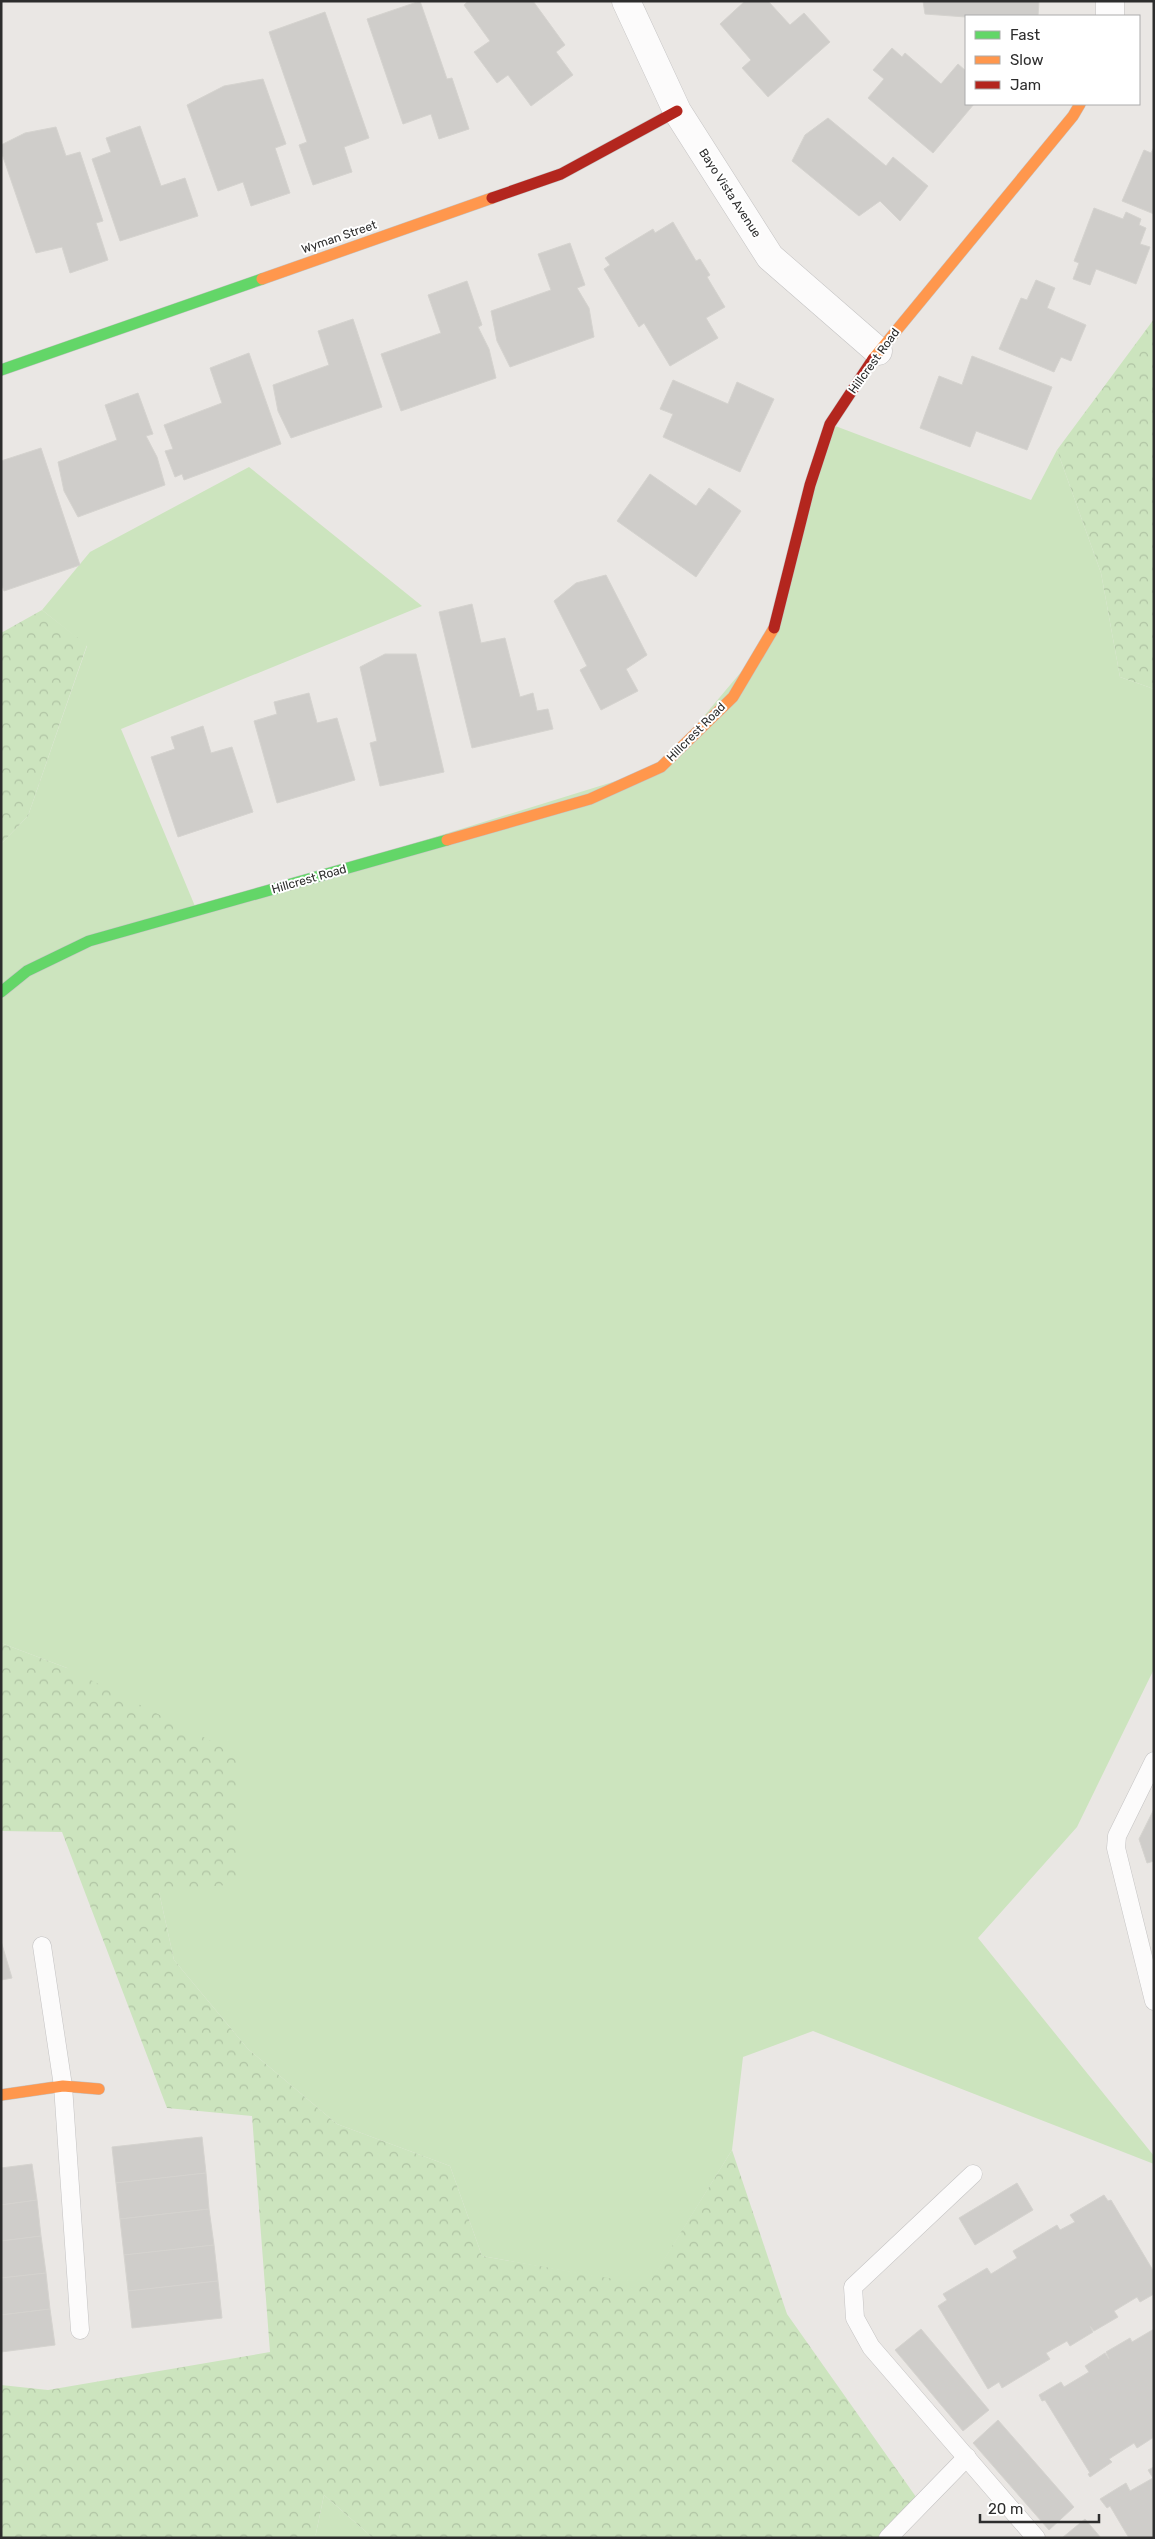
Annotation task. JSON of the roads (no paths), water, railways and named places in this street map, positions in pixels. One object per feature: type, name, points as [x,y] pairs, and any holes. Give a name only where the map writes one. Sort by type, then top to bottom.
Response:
[{"type":"street","name":"Bayo Vista Avenue","points":[[626,1],[677,111],[770,257],[878,351]]},
{"type":"street","points":[[1110,1],[1110,15]]},
{"type":"street","name":"Hillcrest Road","points":[[1,992],[27,972],[89,941],[590,799],[661,767],[733,697],[774,634],[810,485],[830,424],[878,351],[1073,116],[1079,105]]},
{"type":"street","name":"Wyman Street","points":[[1,370],[562,174],[677,111]]},
{"type":"street","points":[[1,2095],[63,2086],[99,2089]]},
{"type":"lane","points":[[1154,1761],[1118,1836],[1116,1848],[1154,2001]]},
{"type":"lane","points":[[42,1946],[63,2086],[80,2330]]},
{"type":"lane","points":[[973,2174],[853,2287],[855,2318],[871,2347],[1036,2538]]},
{"type":"lane","points":[[888,2538],[967,2457]]}]
